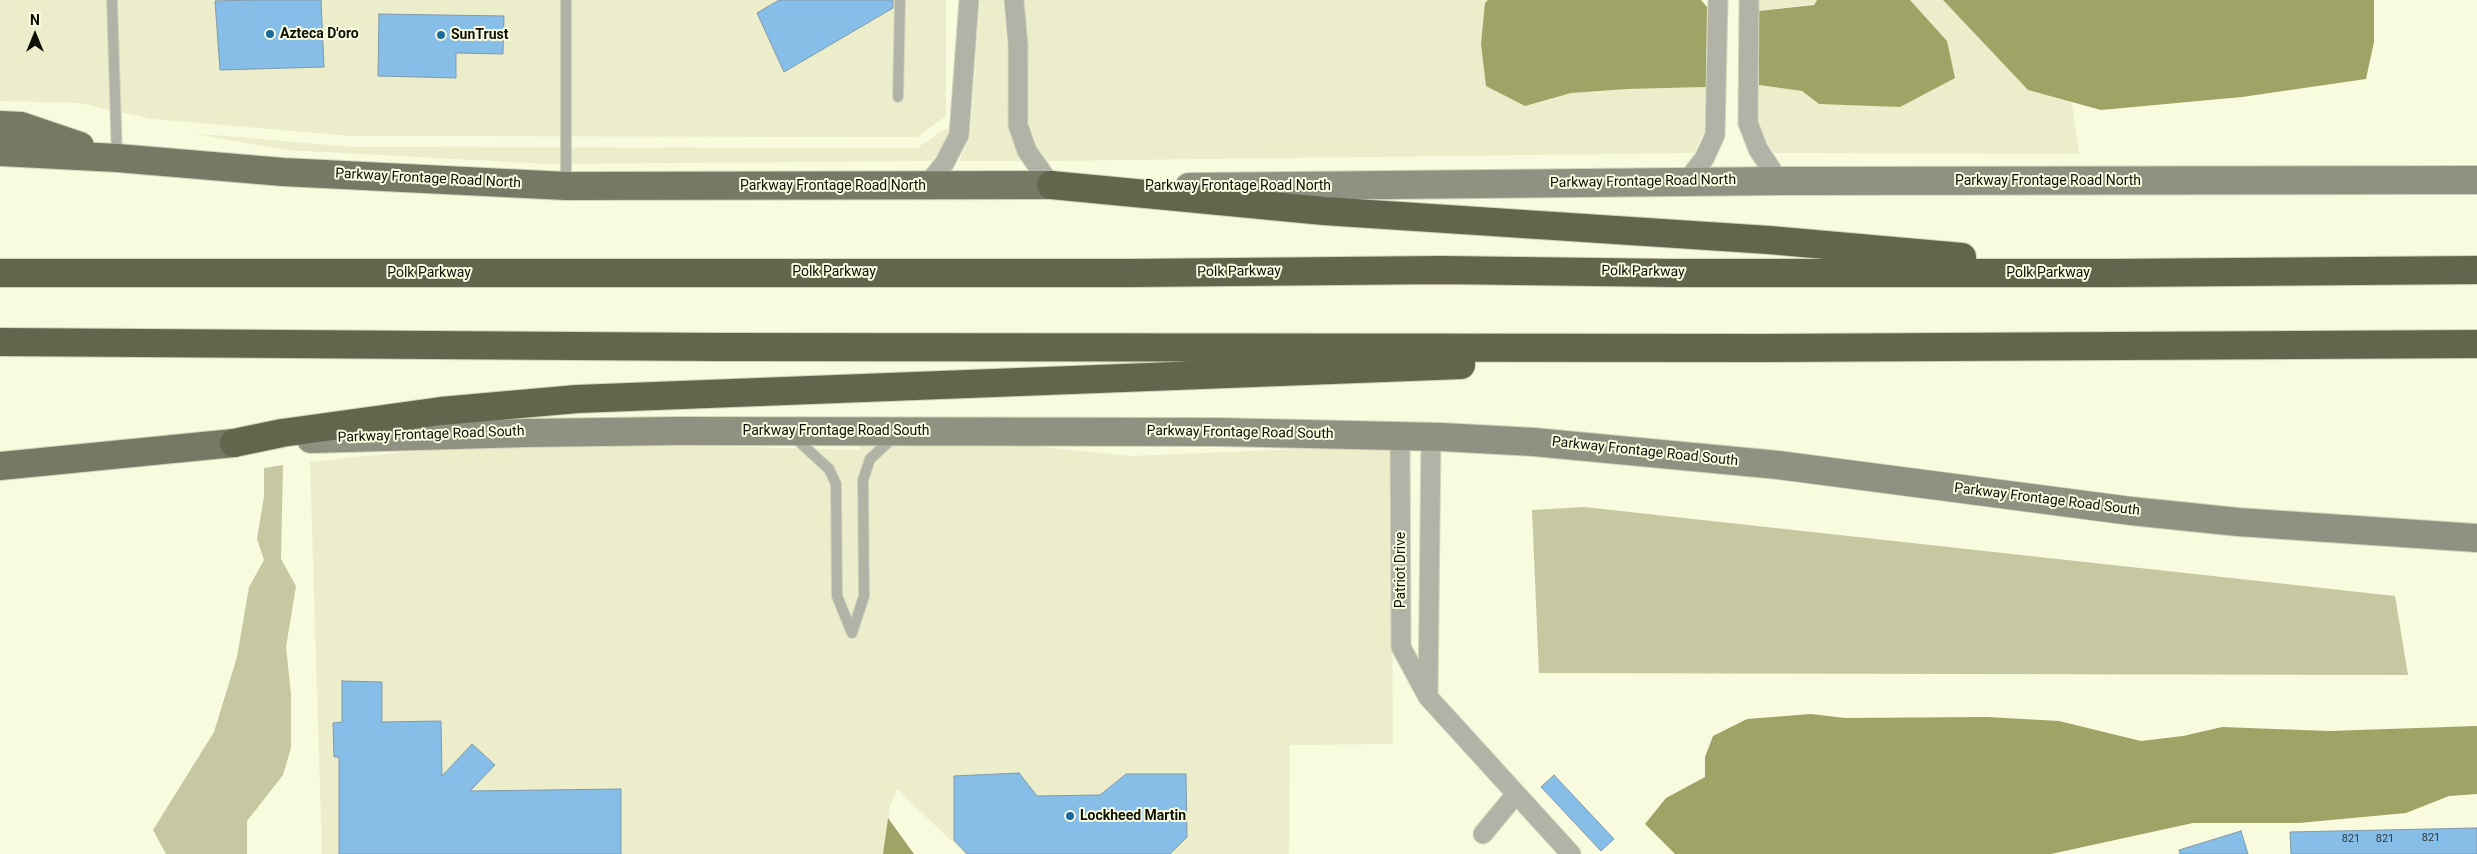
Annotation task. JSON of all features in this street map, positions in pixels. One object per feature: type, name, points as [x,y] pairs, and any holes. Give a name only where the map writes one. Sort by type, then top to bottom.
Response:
[{"type":"highway","points":[[1051,186],[1324,211],[1778,241],[2115,273]]},
{"type":"highway","name":"Polk Parkway","points":[[0,273],[1131,273],[1441,270],[1673,273],[2115,273],[2477,270]]},
{"type":"highway","points":[[0,342],[737,347],[1765,348],[2477,344]]},
{"type":"highway","points":[[234,443],[282,433],[441,412],[577,398],[1074,378],[1564,362],[1765,348]]},
{"type":"main road","points":[[0,125],[21,126],[117,158]]},
{"type":"main road","name":"Parkway Frontage Road North","points":[[0,152],[117,158],[283,172],[566,186],[1230,188],[1779,181],[2477,180]]},
{"type":"main road","name":"Parkway Frontage Road South","points":[[0,466],[234,443],[526,433],[1218,432],[1431,436],[1534,442],[1778,465],[2131,511],[2238,522],[2477,538]]},
{"type":"street","points":[[925,186],[944,164],[955,147],[959,135],[970,0]]},
{"type":"street","points":[[1014,0],[1018,45],[1018,125],[1027,151],[1051,186]]},
{"type":"street","points":[[1686,182],[1704,158],[1715,135],[1718,5]]},
{"type":"street","points":[[1749,5],[1748,123],[1758,149],[1779,181]]},
{"type":"street","name":"Patriot Drive","points":[[1400,436],[1401,647],[1428,698],[1571,854]]},
{"type":"street","name":"Patriot Drive","points":[[1428,698],[1431,436]]},
{"type":"street","points":[[1483,834],[1516,794]]},
{"type":"lane","points":[[112,0],[117,158]]},
{"type":"lane","points":[[566,0],[566,186]]},
{"type":"lane","points":[[898,97],[900,0]]},
{"type":"lane","points":[[787,432],[829,469],[836,484],[837,596],[852,633],[864,596],[863,480],[870,459],[885,443],[904,431]]},
{"type":"shaded area","points":[[0,0],[946,0],[946,116],[917,137],[352,136],[152,119],[79,103],[0,101]]},
{"type":"shaded area","points":[[980,0],[1003,0],[1007,46],[1008,125],[1020,161],[959,161],[970,136]]},
{"type":"shaded area","points":[[1024,0],[1488,0],[1485,3],[1525,106],[1571,93],[1627,89],[1706,87],[1704,132],[1694,153],[1047,161],[1036,145],[1029,123],[1028,44]]},
{"type":"shaded area","points":[[1488,0],[1701,0],[1707,7],[1706,87],[1627,89],[1571,93],[1525,106],[1486,86],[1481,44],[1485,3]]},
{"type":"shaded area","points":[[1759,0],[1817,0],[1814,4],[1759,11]]},
{"type":"shaded area","points":[[1817,0],[1910,0],[1947,41],[1955,78],[1900,107],[1819,104],[1802,91],[1759,85],[1759,11],[1814,5]]},
{"type":"shaded area","points":[[1910,0],[1943,0],[2028,90],[2072,102],[2079,154],[1774,153],[1767,143],[1758,120],[1759,85],[1802,91],[1819,104],[1947,41]]},
{"type":"shaded area","points":[[1943,0],[2374,0],[2374,42],[2366,79],[2242,97],[2101,110],[2028,90]]},
{"type":"shaded area","points":[[950,126],[946,141],[932,161],[549,164],[285,150],[190,133],[352,147],[917,148]]},
{"type":"shaded area","points":[[859,443],[1005,443],[1130,456],[1347,447],[1391,448],[1393,744],[1290,745],[1289,854],[965,854],[897,789],[890,806],[883,854],[322,854],[310,462],[453,447],[640,444],[859,450]]},
{"type":"shaded area","points":[[283,465],[281,559],[296,586],[286,647],[291,694],[291,748],[283,775],[247,821],[247,854],[166,854],[153,830],[214,732],[237,657],[249,587],[264,560],[257,539],[264,497],[264,468]]},
{"type":"shaded area","points":[[1584,507],[2395,596],[2408,675],[1539,673],[1532,510]]},
{"type":"shaded area","points":[[1811,714],[1845,718],[1987,717],[2059,721],[2141,741],[2183,736],[2222,727],[2329,731],[2477,726],[2477,794],[2449,796],[2406,813],[2299,823],[2193,823],[2051,854],[1675,854],[1645,824],[1666,798],[1705,777],[1705,757],[1713,736],[1747,719]]},
{"type":"shaded area","points":[[888,818],[914,854],[883,854]]},
{"type":"building","name":"Azteca D'oro","points":[[321,0],[324,67],[220,70],[215,1]]},
{"type":"building","points":[[779,0],[893,0],[893,8],[784,72],[757,13]]},
{"type":"building","name":"SunTrust","points":[[379,14],[504,16],[503,54],[456,53],[456,78],[378,76]]},
{"type":"building","points":[[342,681],[382,682],[382,722],[441,721],[442,776],[472,744],[495,765],[470,791],[621,789],[621,854],[339,854],[339,757],[334,757],[333,723],[342,722]]},
{"type":"building","name":"Lockheed Martin","points":[[1019,773],[1037,796],[1100,795],[1126,774],[1186,774],[1187,837],[1170,854],[967,854],[954,840],[954,776]]},
{"type":"building","points":[[1554,775],[1614,839],[1601,851],[1541,787]]},
{"type":"building","points":[[2477,828],[2477,854],[2291,854],[2290,832]]},
{"type":"building","points":[[2241,831],[2248,854],[2180,854],[2179,850]]},
{"type":"place","name":"Azteca D'oro","points":[[270,34]]},
{"type":"place","name":"SunTrust","points":[[441,35]]},
{"type":"place","name":"Lockheed Martin","points":[[1070,816]]}]
